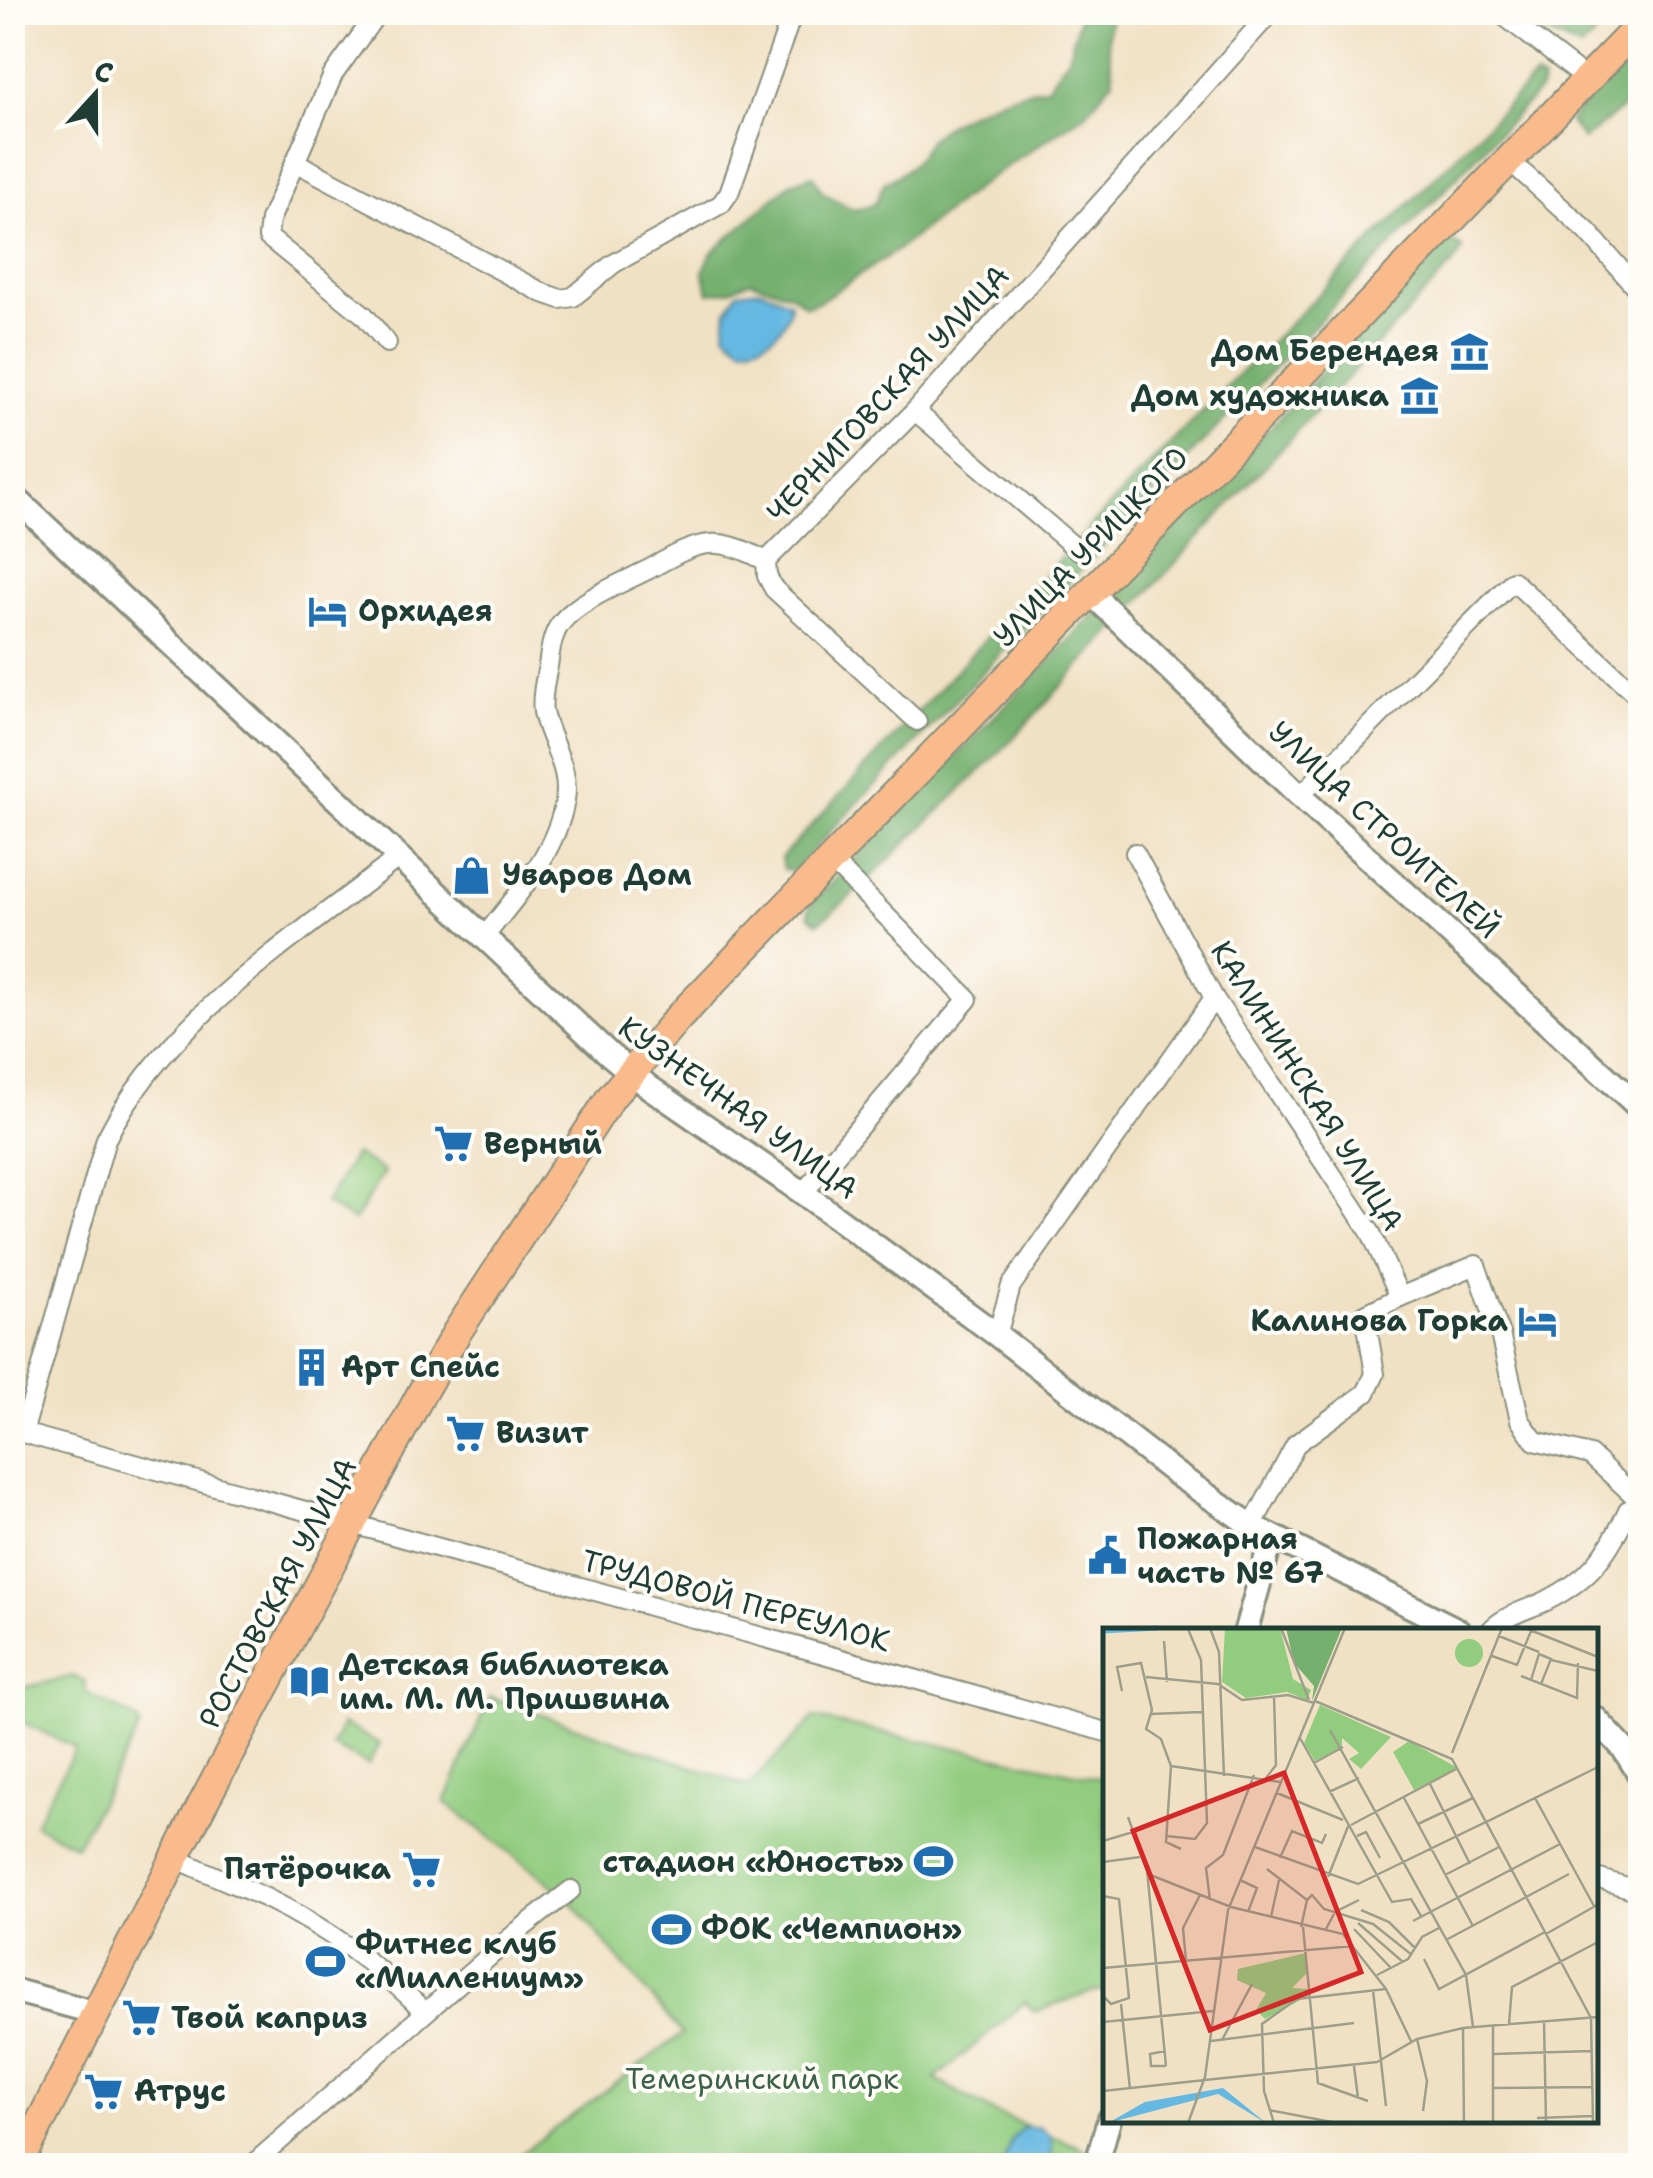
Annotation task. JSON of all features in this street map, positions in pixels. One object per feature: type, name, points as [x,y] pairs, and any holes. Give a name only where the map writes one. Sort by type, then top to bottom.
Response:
[{"type":"main road","name":"УЛИЦА УРИЦКОГО","points":[[631,1072],[733,960],[1640,25]]},
{"type":"main road","name":"РОСТОВСКАЯ УЛИЦА","points":[[18,2166],[176,1858],[457,1332],[631,1072]]},
{"type":"street","points":[[378,12],[333,74],[270,220],[268,237],[364,316],[387,342]]},
{"type":"street","points":[[295,162],[543,293],[560,298],[573,296],[613,264],[721,204],[729,193],[794,12]]},
{"type":"street","name":"ЧЕРНИГОВСКАЯ УЛИЦА","points":[[484,938],[524,888],[544,854],[566,798],[564,768],[543,711],[552,643],[561,622],[582,606],[694,545],[722,544],[766,561],[915,412],[1270,12]]},
{"type":"street","points":[[1499,12],[1588,80]]},
{"type":"street","points":[[1510,161],[1588,232],[1640,292]]},
{"type":"street","points":[[915,412],[1078,550]]},
{"type":"street","name":"КУЗНЕЧНАЯ УЛИЦА","points":[[12,495],[631,1072],[997,1335],[1176,1474],[1262,1532],[1454,1628]]},
{"type":"street","points":[[766,561],[767,576],[774,589],[917,721]]},
{"type":"street","points":[[1300,796],[1513,581],[1640,698]]},
{"type":"street","name":"УЛИЦА СТРОИТЕЛЕЙ","points":[[1091,594],[1300,796],[1640,1108]]},
{"type":"street","name":"КАЛИНИНСКАЯ УЛИЦА","points":[[1135,853],[1214,998],[1371,1233],[1400,1297]]},
{"type":"street","points":[[18,1432],[106,1140],[120,1111],[154,1063],[210,1006],[399,857]]},
{"type":"street","points":[[802,1192],[968,999],[831,860]]},
{"type":"street","points":[[997,1335],[1011,1286],[1214,998]]},
{"type":"street","points":[[1246,1628],[1262,1532],[1296,1444],[1366,1393],[1375,1374],[1365,1314],[1476,1265],[1500,1334],[1520,1420],[1535,1441],[1590,1455],[1640,1504],[1628,1510],[1612,1544],[1588,1575],[1493,1628]]},
{"type":"street","name":"ТРУДОВОЙ ПЕРЕУЛОК","points":[[18,1432],[1103,1731]]},
{"type":"street","points":[[1598,1721],[1623,1748],[1640,1775]]},
{"type":"street","points":[[176,1858],[271,1901],[329,1934],[384,1971],[425,2012]]},
{"type":"street","points":[[1598,1879],[1640,1891]]},
{"type":"street","points":[[252,2166],[570,1890]]},
{"type":"street","points":[[12,1990],[98,2013]]},
{"type":"street","points":[[1096,2166],[1107,2123]]},
{"type":"green space","points":[[1550,12],[1616,13],[1581,49],[1535,28]]},
{"type":"green space","points":[[1080,13],[1115,13],[1108,36],[1113,80],[1086,113],[820,301],[806,306],[791,294],[750,281],[730,290],[709,293],[703,272],[712,252],[791,183],[813,175],[822,192],[854,210],[875,204],[884,183],[908,168],[929,140],[944,128],[987,105],[1047,87],[1069,56]]},
{"type":"green space","points":[[1640,45],[1640,94],[1583,140],[1569,121]]},
{"type":"green space","points":[[1535,77],[1543,81],[1540,90],[793,871],[783,869],[781,858],[1133,481]]},
{"type":"green space","points":[[1454,242],[1463,249],[1455,261],[1006,746],[848,899],[818,923],[808,915],[809,906],[1118,590],[1438,248]]},
{"type":"green space","points":[[355,1154],[384,1172],[354,1221],[325,1203]]},
{"type":"green space","points":[[73,1676],[85,1681],[86,1693],[139,1723],[76,1846],[34,1824],[76,1748],[12,1717],[22,1688]]},
{"type":"green space","name":"Темеринский парк","points":[[490,1697],[748,1786],[814,1718],[1103,1779],[1103,1991],[1035,2012],[1025,2002],[935,2079],[997,2114],[1084,2149],[1079,2165],[517,2165],[514,2159],[682,2034],[566,1896],[445,1802]]},
{"type":"green space","points":[[343,1724],[380,1744],[368,1765],[332,1746]]},
{"type":"water","points":[[760,289],[790,302],[789,311],[775,334],[742,347],[725,333],[727,310],[738,292]]},
{"type":"water","points":[[1023,2127],[1039,2127],[1051,2136],[1048,2165],[1003,2165],[1011,2140]]},
{"type":"place","name":"Дом Берендея","points":[[1469,351]]},
{"type":"place","name":"Дом художника","points":[[1419,396]]},
{"type":"place","name":"Орхидея","points":[[328,611]]},
{"type":"place","name":"Уваров Дом","points":[[472,875]]},
{"type":"place","name":"Верный","points":[[454,1144]]},
{"type":"place","name":"Калинова Горка","points":[[1538,1321]]},
{"type":"place","name":"Арт Спейс","points":[[311,1367]]},
{"type":"place","name":"Визит","points":[[466,1433]]},
{"type":"place","name":"Пожарная часть № 67","points":[[1107,1556]]},
{"type":"place","name":"Детская библиотека им. М. М. Пришвина","points":[[309,1682]]},
{"type":"place","name":"стадион «Юность»","points":[[934,1862]]},
{"type":"place","name":"Пятёрочка","points":[[421,1869]]},
{"type":"place","name":"ФОК «Чемпион»","points":[[671,1929]]},
{"type":"place","name":"Фитнес клуб «Миллениум»","points":[[325,1961]]},
{"type":"place","name":"Твой каприз","points":[[141,2018]]},
{"type":"place","name":"Атрус","points":[[104,2091]]}]
